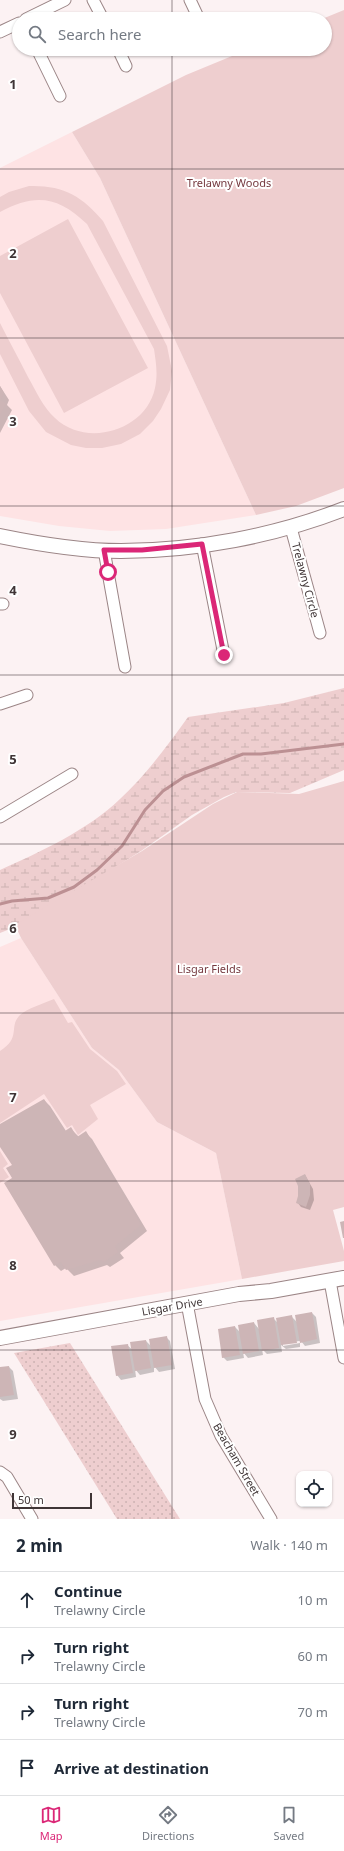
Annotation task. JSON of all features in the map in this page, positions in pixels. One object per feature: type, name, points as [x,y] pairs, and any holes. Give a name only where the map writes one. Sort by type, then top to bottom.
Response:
[{"type":"street","points":[[38,12],[53,3],[65,0]]},
{"type":"street","points":[[93,0],[99,12]]},
{"type":"street","points":[[190,0],[196,12]]},
{"type":"street","points":[[0,32],[12,26]]},
{"type":"street","points":[[40,56],[60,96]]},
{"type":"street","points":[[121,56],[126,66]]},
{"type":"street","name":"Trelawny Circle","points":[[0,536],[59,546],[104,550],[142,550],[202,544],[291,528],[344,509]]},
{"type":"street","name":"Trelawny Circle","points":[[291,528],[320,633]]},
{"type":"street","points":[[202,544],[224,655]]},
{"type":"street","points":[[104,550],[125,667]]},
{"type":"street","points":[[0,704],[27,695]]},
{"type":"street","points":[[0,817],[72,774]]},
{"type":"street","name":"Lisgar Drive","points":[[0,1338],[187,1303],[344,1278]]},
{"type":"street","points":[[330,1281],[344,1358]]},
{"type":"street","name":"Beacham Street","points":[[187,1303],[205,1399],[221,1436],[272,1519]]},
{"type":"street","points":[[0,1472],[7,1477],[32,1519]]},
{"type":"shaded area","points":[[72,132],[100,178],[256,515],[166,529],[110,531],[59,526],[0,516],[0,168]]},
{"type":"shaded area","points":[[21,938],[92,1048],[119,1070],[157,1122],[216,1153],[242,1279],[0,1321],[0,947]]},
{"type":"green space","name":"Trelawny Woods","points":[[344,10],[344,488],[296,506],[256,515],[100,178],[72,132],[186,75],[232,56],[332,56],[332,15]]},
{"type":"green space","points":[[29,186],[52,188],[71,194],[87,205],[103,221],[167,346],[172,371],[170,390],[161,409],[153,421],[140,434],[121,444],[102,448],[86,448],[71,445],[46,432],[29,411],[0,354],[0,323],[40,399],[47,409],[55,418],[68,427],[82,432],[98,433],[113,430],[128,424],[140,415],[149,403],[155,388],[157,373],[154,349],[87,224],[66,208],[46,200],[24,202],[0,212],[0,197],[9,192]]},
{"type":"green space","points":[[68,219],[148,368],[64,413],[0,293],[0,256]]},
{"type":"green space","points":[[344,688],[344,770],[290,793],[236,792],[224,797],[192,815],[141,851],[30,921],[0,933],[0,870],[63,839],[93,821],[107,810],[130,790],[148,770],[188,717],[284,703]]},
{"type":"green space","name":"Lisgar Fields","points":[[344,781],[344,1207],[333,1210],[344,1251],[344,1261],[242,1279],[216,1153],[157,1122],[119,1070],[92,1048],[21,938],[15,925],[142,851],[213,804],[237,792],[299,794]]},
{"type":"green space","points":[[54,999],[68,1023],[72,1022],[90,1049],[117,1071],[126,1084],[90,1105],[98,1119],[78,1135],[72,1125],[67,1128],[44,1094],[0,1123],[0,1051],[11,1041],[15,1024],[20,1015],[31,1008]]},
{"type":"green space","points":[[0,1151],[8,1164],[3,1168],[9,1177],[0,1183]]},
{"type":"green space","points":[[70,1343],[180,1519],[117,1519],[14,1353]]},
{"type":"building","points":[[0,386],[4,393],[0,400]]},
{"type":"building","points":[[0,400],[6,403],[0,415]]},
{"type":"building","points":[[44,1099],[65,1131],[71,1127],[77,1137],[86,1131],[141,1225],[115,1246],[118,1252],[104,1262],[100,1260],[66,1270],[61,1262],[54,1266],[4,1183],[12,1178],[6,1168],[12,1165],[0,1147],[0,1124]]},
{"type":"building","points":[[305,1174],[310,1184],[310,1195],[306,1207],[296,1203],[298,1186],[295,1179]]},
{"type":"building","points":[[344,1221],[344,1238],[343,1238],[340,1222]]},
{"type":"building","points":[[312,1312],[317,1339],[300,1343],[295,1315]]},
{"type":"building","points":[[292,1315],[297,1343],[281,1345],[276,1318]]},
{"type":"building","points":[[274,1317],[279,1348],[262,1351],[257,1320]]},
{"type":"building","points":[[254,1322],[259,1351],[243,1354],[238,1325]]},
{"type":"building","points":[[235,1326],[240,1355],[222,1358],[218,1329]]},
{"type":"building","points":[[167,1336],[172,1365],[154,1368],[149,1339]]},
{"type":"building","points":[[146,1340],[151,1368],[135,1371],[130,1342]]},
{"type":"building","points":[[128,1344],[133,1373],[116,1376],[111,1346]]},
{"type":"building","points":[[9,1366],[14,1395],[0,1397],[0,1367]]},
{"type":"waterway","points":[[0,904],[12,901],[48,898],[74,887],[97,870],[122,846],[145,810],[163,791],[184,777],[243,754],[261,754],[344,744]]},
{"type":"route","points":[[108,572],[104,550],[142,550],[202,544],[224,655]]}]
